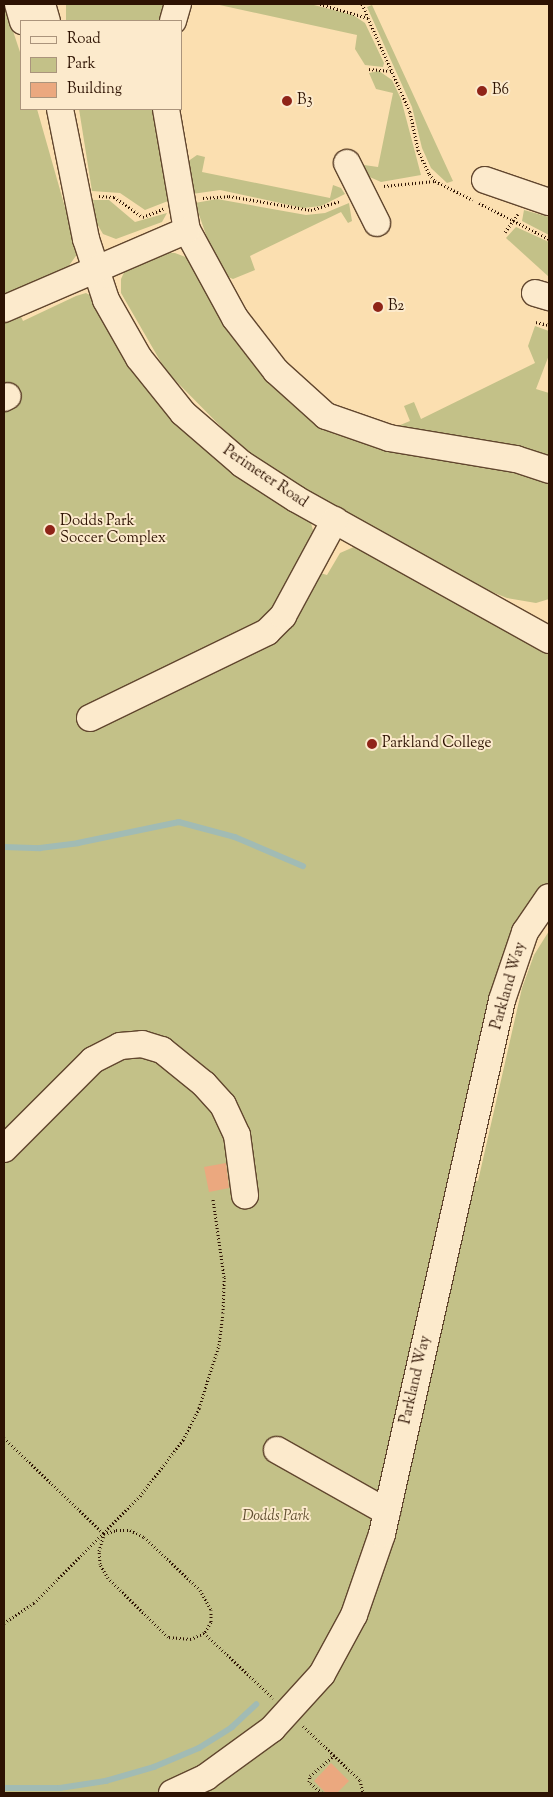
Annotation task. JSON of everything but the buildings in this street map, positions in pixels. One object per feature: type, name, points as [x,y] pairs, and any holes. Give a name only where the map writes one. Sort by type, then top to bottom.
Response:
[{"type":"street","points":[[18,4],[23,20]]},
{"type":"street","points":[[42,4],[47,20]]},
{"type":"street","points":[[58,4],[58,20]]},
{"type":"street","points":[[173,20],[178,4]]},
{"type":"street","points":[[166,110],[187,230],[235,318],[276,371],[326,416],[389,438],[516,459],[549,470]]},
{"type":"street","name":"Perimeter Road","points":[[58,115],[94,268],[121,329],[159,385],[183,413],[242,464],[334,520],[549,640]]},
{"type":"street","points":[[347,163],[377,223]]},
{"type":"street","points":[[485,180],[549,202]]},
{"type":"street","points":[[4,309],[94,268],[187,230]]},
{"type":"street","points":[[90,718],[267,632],[283,616],[334,520]]},
{"type":"street","name":"Parkland Way","points":[[172,1793],[206,1777],[247,1750],[289,1713],[322,1674],[354,1616],[387,1512],[502,1000],[526,932],[549,897]]},
{"type":"street","points":[[4,1149],[93,1060],[120,1046],[142,1044],[162,1050],[204,1084],[223,1105],[237,1135],[245,1195]]},
{"type":"street","points":[[277,1450],[387,1512]]},
{"type":"path","points":[[320,4],[368,18]]},
{"type":"path","points":[[362,4],[410,112],[424,164],[435,181],[549,239]]},
{"type":"path","points":[[369,69],[393,71]]},
{"type":"path","points":[[380,186],[435,181]]},
{"type":"path","points":[[96,196],[114,197],[143,217],[168,207]]},
{"type":"path","points":[[194,200],[229,196],[310,210],[346,199]]},
{"type":"path","points":[[505,232],[514,221],[520,209]]},
{"type":"path","points":[[536,322],[549,325]]},
{"type":"path","points":[[4,1623],[34,1603],[104,1534],[140,1496],[183,1440],[210,1377],[219,1344],[224,1277],[213,1199]]},
{"type":"path","points":[[4,1438],[104,1534]]},
{"type":"path","points":[[116,1530],[130,1530],[144,1537],[200,1590],[211,1610],[211,1622],[204,1633],[191,1639],[168,1637],[148,1618],[108,1578],[100,1564],[104,1534],[116,1530]]},
{"type":"path","points":[[204,1633],[276,1701]]},
{"type":"path","points":[[304,1728],[360,1780],[362,1793]]},
{"type":"path","points":[[322,1793],[309,1782],[310,1776],[334,1755]]},
{"type":"green space","name":"Dodds Park","points":[[4,4],[20,52],[20,110],[37,110],[78,253],[68,267],[11,294],[23,321],[76,296],[86,293],[95,298],[125,351],[311,523],[314,534],[296,566],[327,575],[340,553],[356,546],[549,653],[549,885],[453,1181],[478,1181],[522,988],[534,955],[549,931],[549,1793],[4,1793]]},
{"type":"green space","points":[[66,4],[164,4],[161,20],[66,20]]},
{"type":"green space","points":[[215,4],[310,4],[353,15],[365,23],[384,63],[383,67],[365,65],[355,49],[357,35]]},
{"type":"green space","points":[[372,5],[453,181],[447,183],[431,168],[422,148],[412,107],[367,7]]},
{"type":"green space","points":[[379,71],[392,80],[401,99],[421,175],[381,182],[363,174],[364,165],[378,167],[393,93],[376,89],[369,73]]},
{"type":"green space","points":[[79,110],[155,110],[168,201],[145,210],[120,193],[92,191]]},
{"type":"green space","points":[[197,155],[205,157],[202,172],[330,198],[333,185],[341,188],[345,194],[321,206],[303,208],[220,190],[192,194],[187,162]]},
{"type":"green space","points":[[217,199],[306,215],[325,213],[349,203],[352,221],[348,223],[341,212],[250,256],[255,270],[233,279],[223,275],[214,258],[195,203]]},
{"type":"green space","points":[[93,200],[109,200],[135,222],[167,213],[162,222],[116,239],[103,234],[96,222]]},
{"type":"green space","points":[[524,210],[549,217],[549,235],[522,221]]},
{"type":"green space","points":[[516,227],[549,242],[549,277],[506,238]]},
{"type":"green space","points":[[162,253],[175,253],[188,258],[241,348],[289,402],[334,434],[537,476],[549,484],[549,599],[536,603],[507,598],[477,586],[280,475],[239,445],[166,371],[121,293],[121,279],[127,266]]},
{"type":"green space","points":[[535,326],[549,331],[549,355],[536,389],[549,393],[549,457],[393,428],[410,421],[404,406],[414,402],[421,419],[535,363],[528,346]]},
{"type":"waterway","points":[[4,847],[40,848],[78,843],[179,822],[235,837],[303,866]]},
{"type":"waterway","points":[[4,1788],[60,1788],[106,1781],[154,1767],[199,1748],[232,1727],[256,1705]]},
{"type":"place","name":"B6","points":[[482,91]]},
{"type":"place","name":"B3","points":[[287,101]]},
{"type":"place","name":"B2","points":[[378,307]]},
{"type":"place","name":"Dodds Park Soccer Complex","points":[[50,530]]},
{"type":"place","name":"Parkland College","points":[[372,744]]}]
